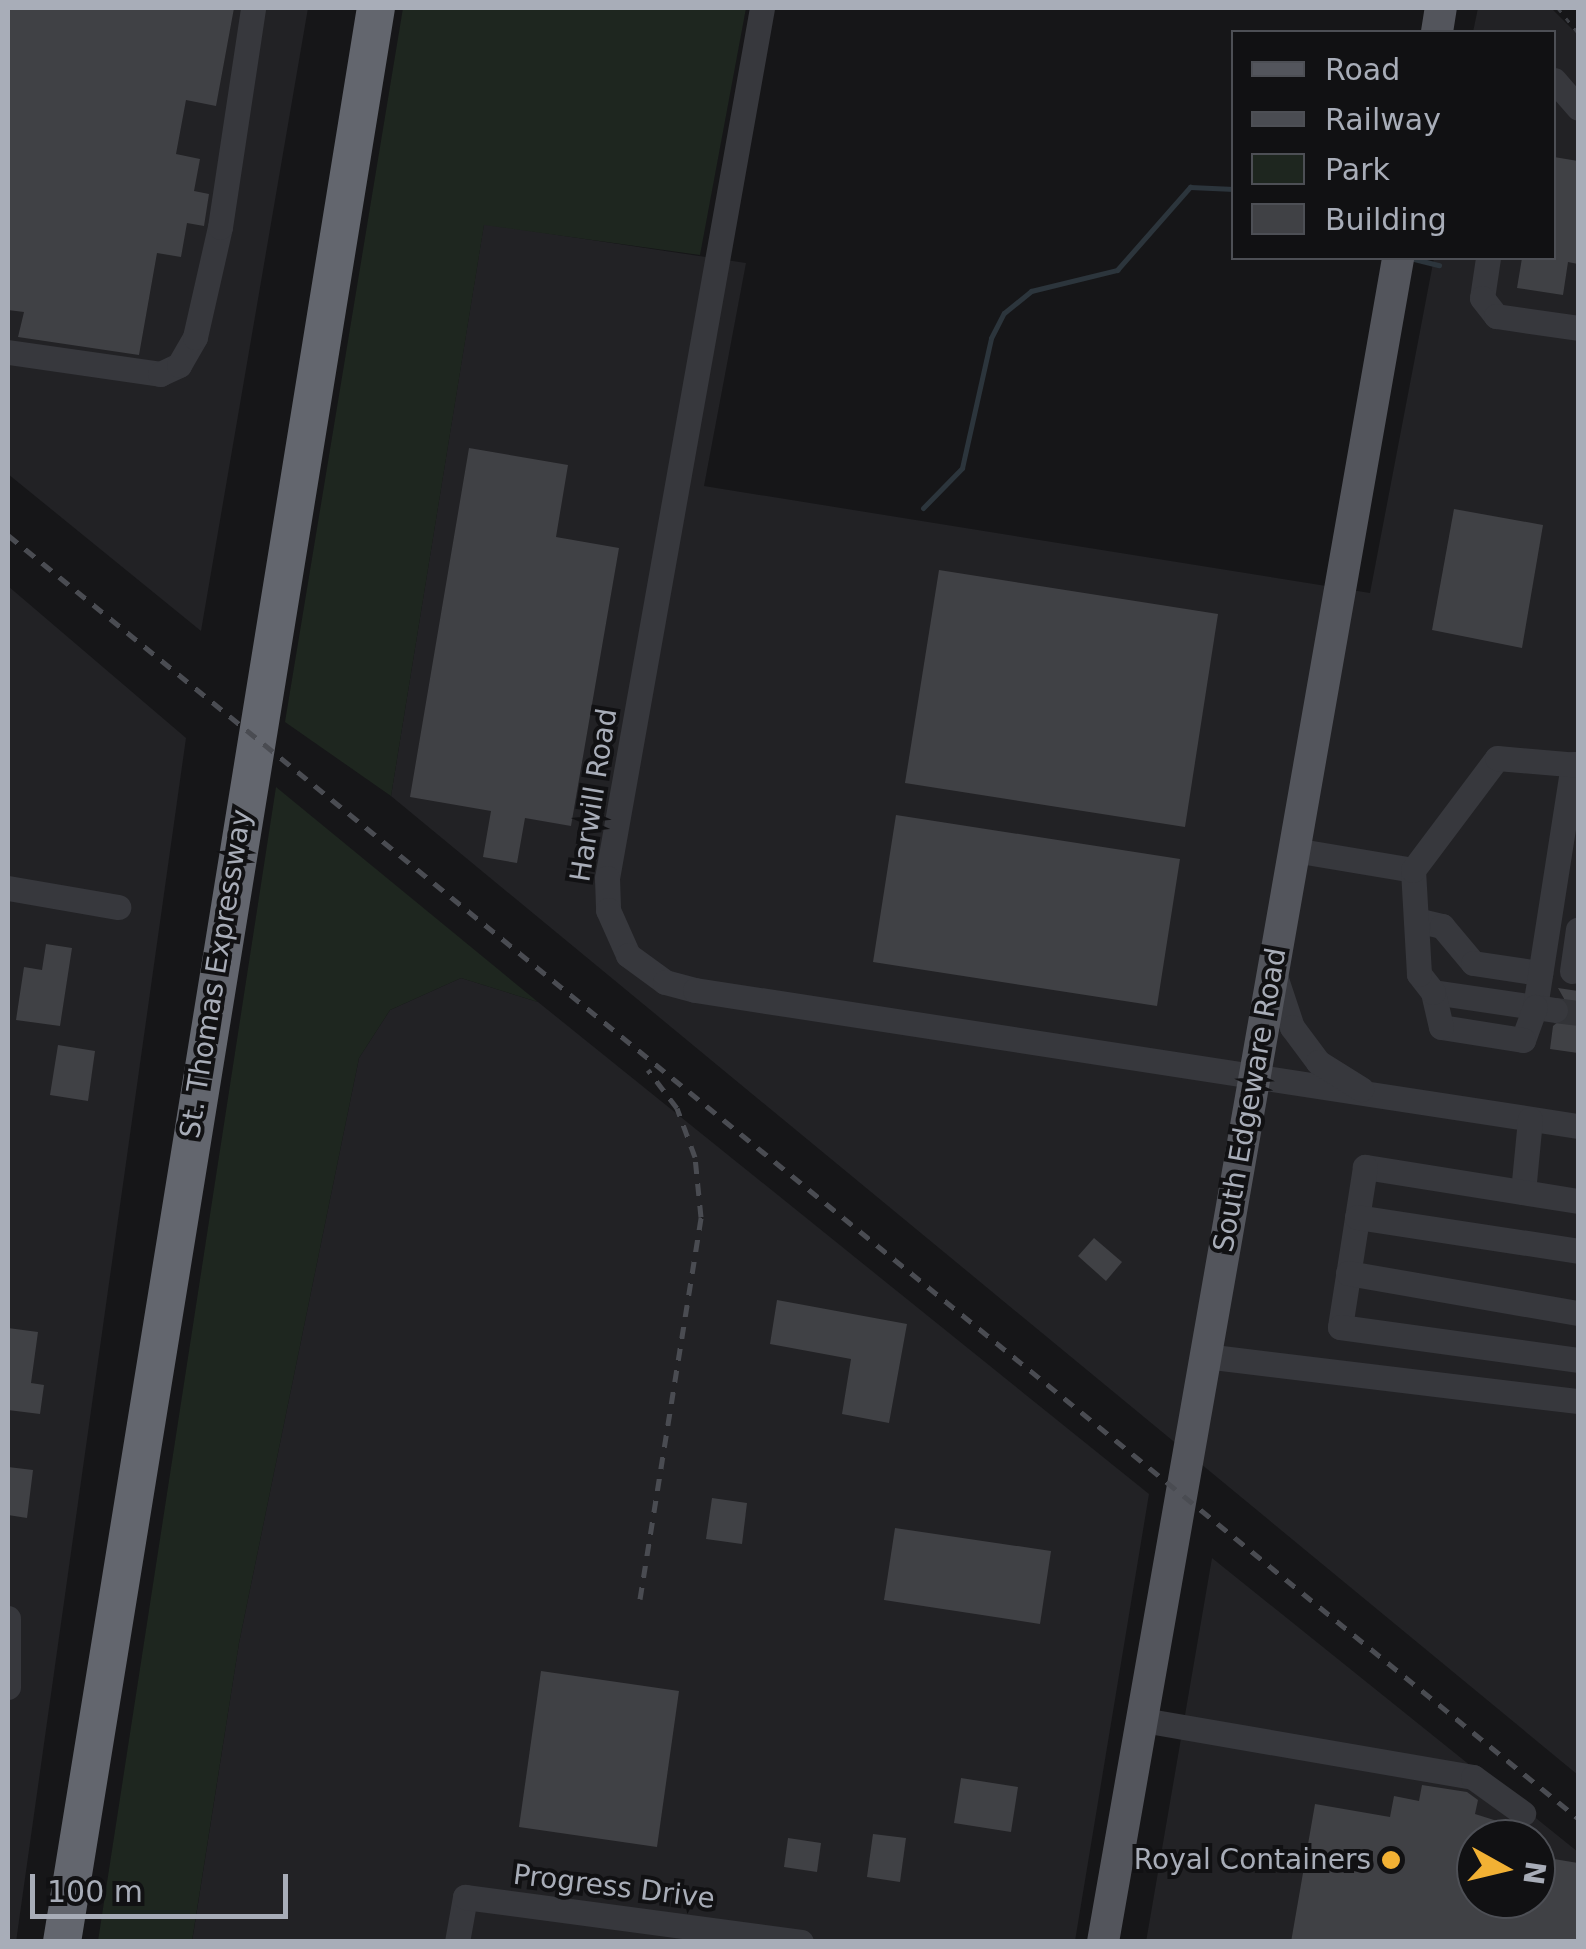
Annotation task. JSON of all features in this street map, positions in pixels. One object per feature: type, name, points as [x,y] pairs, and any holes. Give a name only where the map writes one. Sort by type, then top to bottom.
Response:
[{"type":"highway","name":"St. Thomas Expressway","points":[[62,1942],[376,8]]},
{"type":"main road","name":"South Edgeware Road","points":[[1103,1942],[1398,260]]},
{"type":"street","points":[[8,352],[141,372],[178,366],[195,336],[220,227],[252,8]]},
{"type":"street","name":"Harwill Road","points":[[762,8],[607,878],[616,935],[643,970],[695,990],[1578,1126]]},
{"type":"street","points":[[1556,82],[1578,108]]},
{"type":"street","points":[[1488,260],[1482,298],[1496,316],[1578,328]]},
{"type":"street","points":[[1498,758],[1575,775],[1542,970],[1545,1008],[1434,992],[1419,974],[1413,870],[1498,758]]},
{"type":"street","points":[[1294,850],[1413,870]]},
{"type":"street","points":[[8,888],[118,907]]},
{"type":"street","points":[[1416,920],[1442,926],[1473,964],[1542,970],[1575,971],[1578,929]]},
{"type":"street","points":[[1273,970],[1292,1027],[1318,1062],[1370,1094]]},
{"type":"street","points":[[1523,1192],[1530,1119]]},
{"type":"street","points":[[1578,1201],[1365,1167],[1340,1327],[1578,1360]]},
{"type":"street","points":[[1357,1218],[1578,1251]]},
{"type":"street","points":[[1348,1273],[1578,1313]]},
{"type":"street","points":[[1206,1356],[1578,1401]]},
{"type":"street","points":[[8,1687],[9,1621]]},
{"type":"street","points":[[1143,1720],[1473,1777],[1524,1813]]},
{"type":"street","name":"Progress Drive","points":[[457,1942],[465,1898],[801,1942]]},
{"type":"path","points":[[1558,8],[1578,33]]},
{"type":"shaded area","points":[[8,8],[308,8],[201,631],[8,474]]},
{"type":"shaded area","points":[[1478,8],[1551,8],[1578,35],[1578,1775],[391,796],[484,224],[746,263],[704,486],[1370,593],[1434,260],[1556,260],[1556,30],[1473,30]]},
{"type":"shaded area","points":[[8,586],[186,738],[16,1942],[8,1941]]},
{"type":"shaded area","points":[[461,978],[538,1002],[1149,1494],[1075,1941],[192,1942],[239,1643],[359,1058],[390,1010]]},
{"type":"shaded area","points":[[1212,1558],[1537,1819],[1456,1819],[1456,1919],[1556,1919],[1556,1834],[1578,1852],[1578,1941],[1146,1942]]},
{"type":"green space","points":[[403,8],[746,8],[700,255],[484,225],[391,796],[285,722]]},
{"type":"green space","points":[[276,787],[538,1002],[461,978],[390,1010],[359,1058],[239,1643],[192,1941],[98,1941]]},
{"type":"building","points":[[8,8],[234,8],[216,106],[186,100],[176,154],[200,159],[194,191],[209,194],[204,226],[187,223],[181,257],[157,253],[139,355],[18,337],[24,312],[8,310]]},
{"type":"building","points":[[1556,157],[1578,161],[1578,264],[1568,262],[1563,295],[1517,288],[1522,260],[1556,260]]},
{"type":"building","points":[[469,448],[568,465],[556,537],[619,548],[571,826],[525,818],[517,863],[483,857],[491,811],[410,797]]},
{"type":"building","points":[[1454,509],[1543,525],[1522,648],[1432,630]]},
{"type":"building","points":[[939,570],[1218,614],[1185,827],[905,783]]},
{"type":"building","points":[[896,815],[1180,859],[1157,1006],[873,962]]},
{"type":"building","points":[[46,944],[72,948],[60,1026],[16,1020],[24,967],[42,970]]},
{"type":"building","points":[[1558,988],[1578,991],[1578,1053],[1550,1049],[1553,1026],[1571,1011]]},
{"type":"building","points":[[58,1045],[95,1051],[88,1101],[50,1095]]},
{"type":"building","points":[[1094,1238],[1122,1262],[1106,1281],[1078,1256]]},
{"type":"building","points":[[777,1300],[907,1324],[889,1423],[842,1414],[851,1359],[770,1344]]},
{"type":"building","points":[[8,1328],[38,1332],[31,1383],[44,1385],[40,1414],[8,1410]]},
{"type":"building","points":[[8,1467],[33,1470],[27,1518],[8,1515]]},
{"type":"building","points":[[712,1498],[747,1503],[742,1544],[706,1539]]},
{"type":"building","points":[[895,1528],[1051,1551],[1040,1624],[884,1600]]},
{"type":"building","points":[[541,1671],[679,1691],[657,1847],[519,1827]]},
{"type":"building","points":[[961,1778],[1018,1787],[1011,1832],[954,1823]]},
{"type":"building","name":"Royal Containers","points":[[1422,1785],[1467,1792],[1478,1800],[1475,1814],[1491,1819],[1456,1819],[1456,1919],[1556,1919],[1556,1859],[1578,1863],[1578,1942],[1291,1942],[1315,1804],[1390,1817],[1394,1796],[1419,1801]]},
{"type":"building","points":[[873,1834],[906,1838],[900,1882],[867,1877]]},
{"type":"building","points":[[788,1838],[821,1843],[817,1872],[784,1867]]},
{"type":"waterway","points":[[923,508],[962,468],[991,338],[1004,313],[1031,291],[1117,270],[1190,187],[1231,189]]},
{"type":"waterway","points":[[1418,260],[1439,265]]},
{"type":"tunnel","points":[[1555,1010],[1578,1013]]},
{"type":"railway","points":[[8,535],[1578,1818]]},
{"type":"railway","points":[[640,1599],[701,1217],[695,1157],[677,1108],[648,1070]]},
{"type":"place","name":"Royal Containers","points":[[1391,1860]]}]
